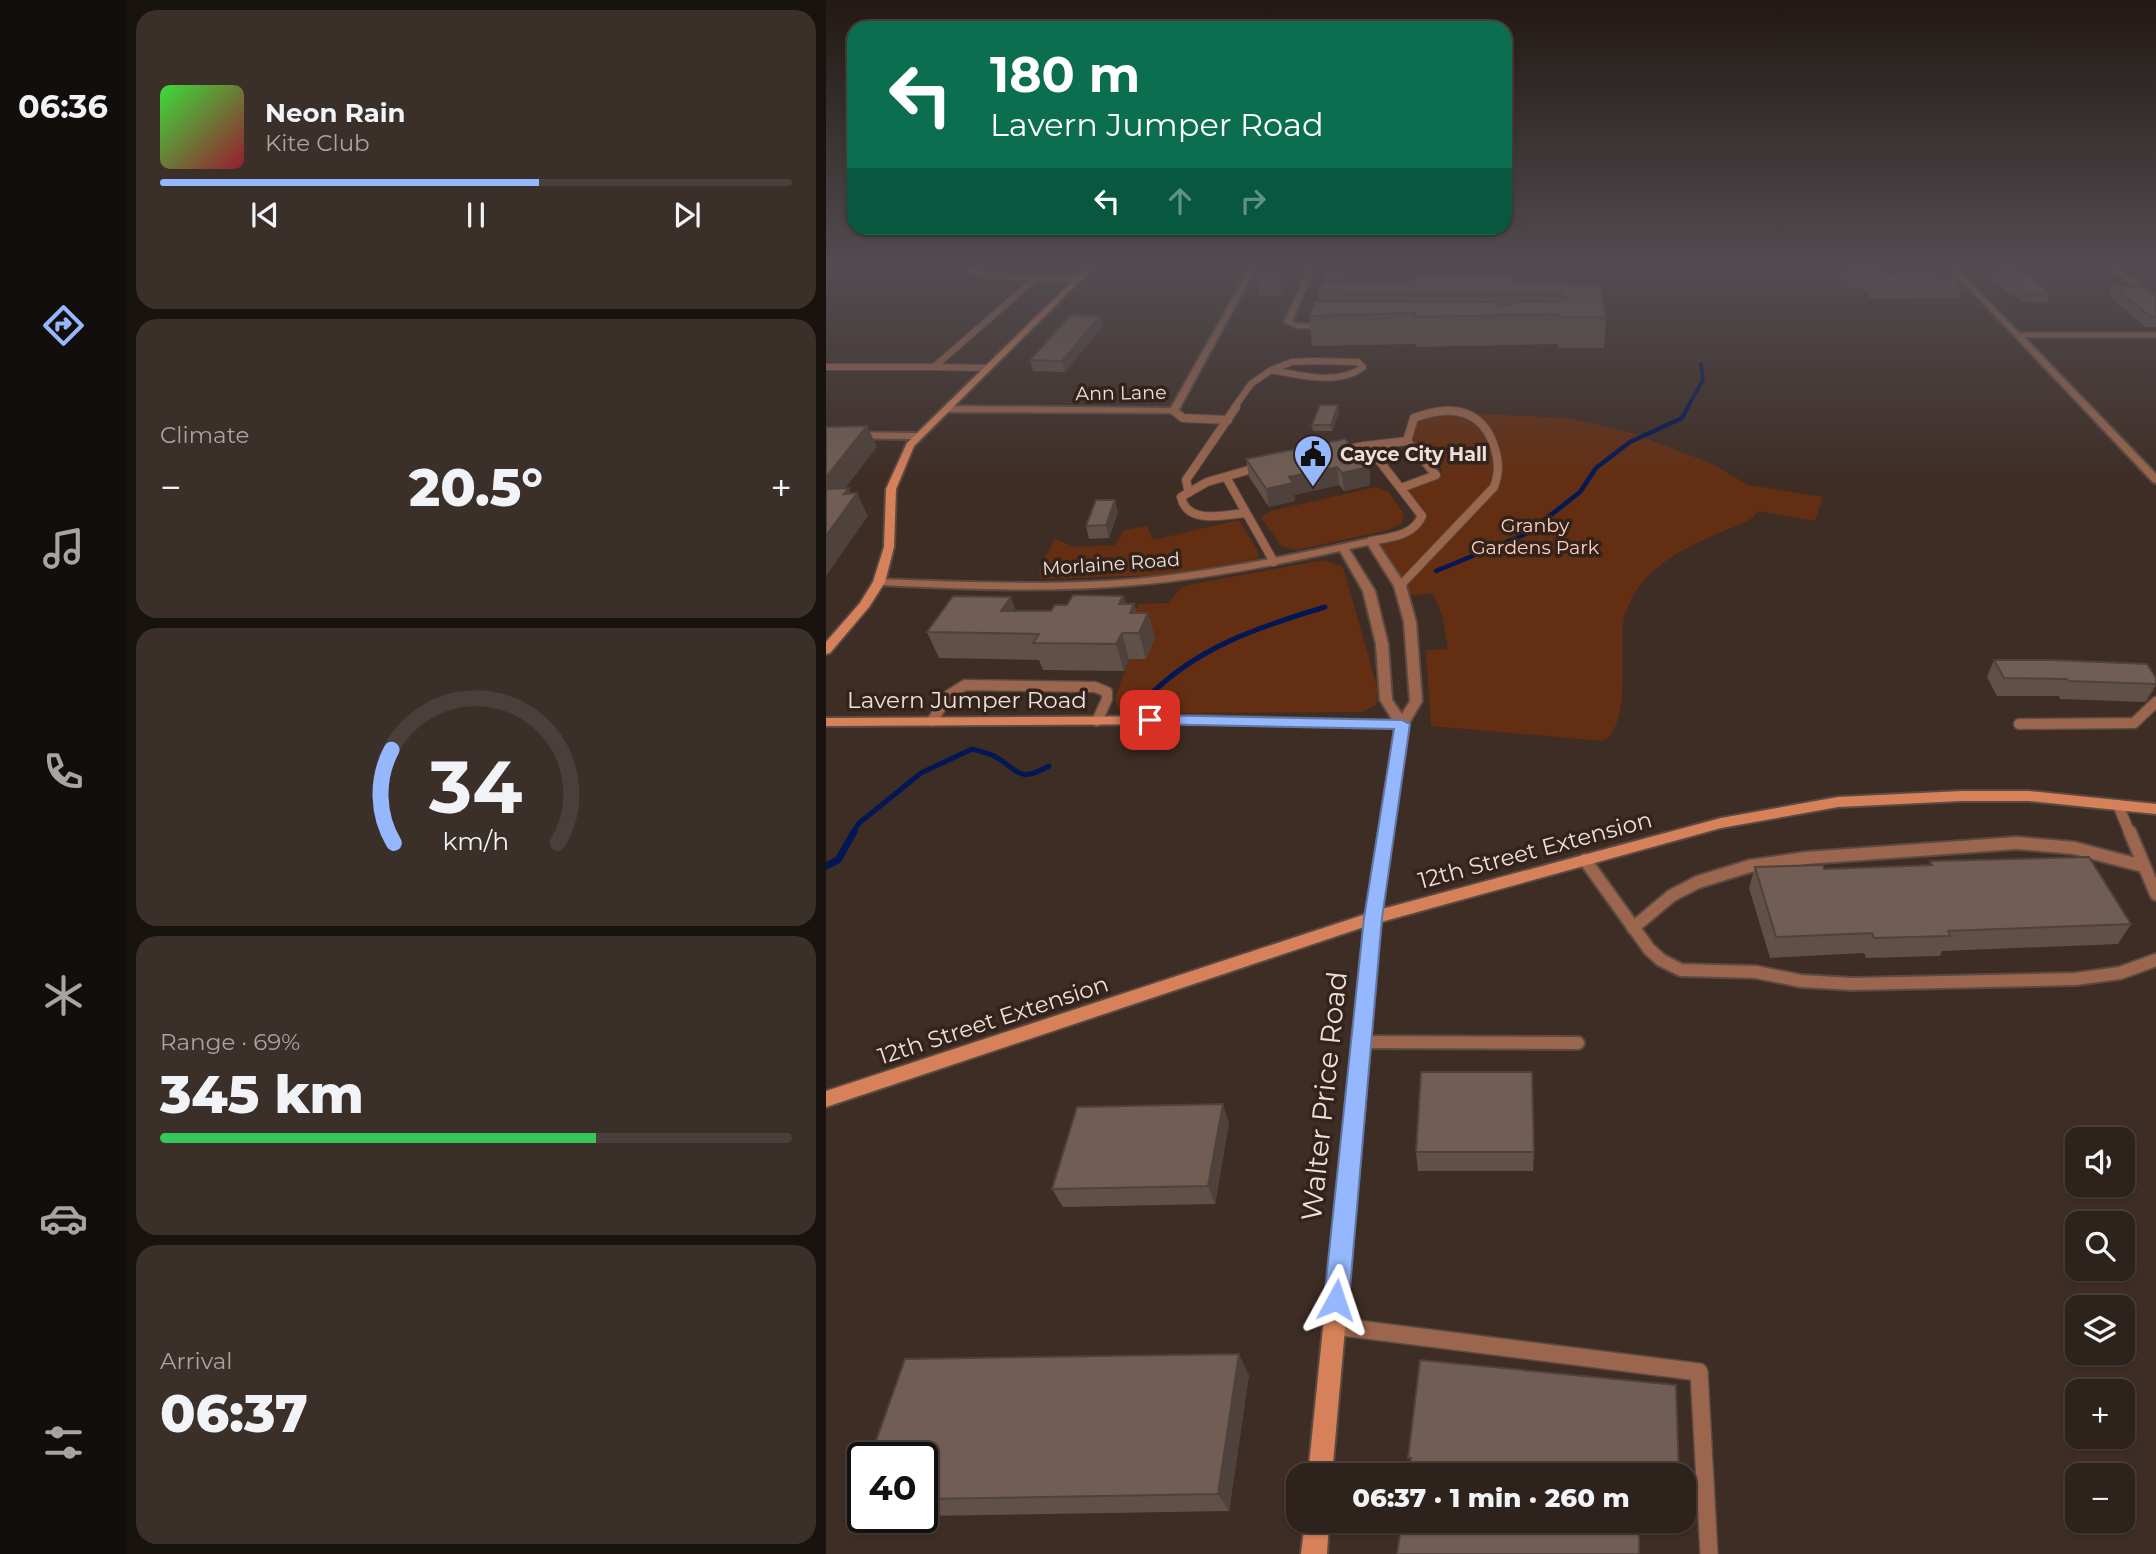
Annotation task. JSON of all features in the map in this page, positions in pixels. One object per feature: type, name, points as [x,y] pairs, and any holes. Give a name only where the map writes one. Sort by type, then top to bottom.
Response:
[{"type":"street","points":[[828,646],[865,605],[879,582],[889,547],[891,489],[905,452],[1018,339]]},
{"type":"street","name":"Ann Lane","points":[[946,409],[1174,411],[1214,339]]},
{"type":"street","points":[[2020,339],[2156,480]]},
{"type":"street","points":[[826,435],[918,436]]},
{"type":"street","points":[[1342,547],[1369,591],[1382,644],[1386,700],[1402,724],[1416,701],[1410,622],[1400,586],[1371,541]]},
{"type":"street","name":"Morlaine Road","points":[[879,582],[1007,587],[1098,584],[1208,574],[1371,541]]},
{"type":"street","name":"Lavern Jumper Road","points":[[826,722],[1203,720],[1402,724]]},
{"type":"street","name":"Walter Price Road","points":[[1321,1463],[1373,918],[1402,724]]},
{"type":"street","name":"12th Street Extension","points":[[826,1099],[1373,918],[1721,823],[1838,802],[2029,796],[2156,808]]},
{"type":"street","points":[[1314,1554],[1316,1533]]},
{"type":"lane","points":[[934,367],[967,339]]},
{"type":"lane","points":[[1188,489],[1186,480],[1251,384],[1271,370],[1292,362],[1312,360],[1358,362],[1363,367],[1359,373],[1345,377],[1296,375],[1271,370]]},
{"type":"lane","points":[[826,367],[988,368]]},
{"type":"lane","points":[[1174,411],[1183,418],[1228,420]]},
{"type":"lane","points":[[1400,586],[1494,486],[1500,474],[1496,454],[1486,430],[1475,416],[1462,413],[1421,415],[1414,418],[1407,442]]},
{"type":"lane","points":[[1337,451],[1407,442]]},
{"type":"lane","points":[[1401,488],[1436,475],[1407,442]]},
{"type":"lane","points":[[1364,446],[1371,450],[1422,516],[1420,523],[1406,534],[1371,541]]},
{"type":"lane","points":[[1246,513],[1202,516],[1189,513],[1183,506],[1181,497],[1188,489],[1226,477],[1233,472],[1271,464]]},
{"type":"lane","points":[[1226,477],[1274,562]]},
{"type":"lane","points":[[932,721],[954,688],[965,685],[1095,687],[1108,692],[1097,721]]},
{"type":"lane","points":[[2020,724],[2134,723],[2156,702]]},
{"type":"lane","points":[[2118,805],[2156,894]]},
{"type":"lane","points":[[1633,928],[1670,898],[1694,883],[1736,868],[1791,861],[1981,845],[2047,844],[2085,849],[2143,866]]},
{"type":"lane","points":[[1586,860],[1658,959],[1672,967],[1689,970],[1756,972],[1805,982],[1868,985],[2073,978],[2118,972],[2156,960]]},
{"type":"lane","points":[[1361,1042],[1578,1043]]},
{"type":"lane","points":[[1334,1326],[1699,1372],[1709,1554]]},
{"type":"green space","name":"Granby Gardens Park","points":[[1462,413],[1568,418],[1632,433],[1710,463],[1748,485],[1823,497],[1815,521],[1758,511],[1746,522],[1683,550],[1648,576],[1639,586],[1625,615],[1621,703],[1612,733],[1603,741],[1431,726],[1426,650],[1448,649],[1442,615],[1433,593],[1404,596],[1371,541],[1411,527],[1414,514],[1400,493],[1436,478],[1442,470],[1428,451],[1407,441],[1414,418],[1421,415]]},
{"type":"green space","points":[[1376,487],[1389,492],[1404,514],[1401,524],[1385,531],[1296,550],[1281,546],[1261,517],[1271,511]]},
{"type":"green space","points":[[1239,520],[1258,551],[1258,557],[1249,561],[1161,575],[1041,579],[1039,569],[1055,539],[1075,547],[1115,545],[1124,530],[1147,526],[1153,540]]},
{"type":"green space","points":[[1324,560],[1343,567],[1378,690],[1376,705],[1362,712],[1142,713],[1119,710],[1115,699],[1129,659],[1126,630],[1139,604],[1168,603],[1181,588],[1193,584]]},
{"type":"building","points":[[1050,339],[1081,339],[1062,361],[1030,360]]},
{"type":"building","points":[[1320,405],[1338,405],[1331,425],[1312,425]]},
{"type":"building","points":[[867,426],[826,477],[826,427]]},
{"type":"building","points":[[1345,439],[1369,467],[1342,473],[1337,467],[1289,477],[1293,483],[1266,489],[1246,459]]},
{"type":"building","points":[[849,488],[844,494],[857,493],[826,536],[826,489]]},
{"type":"building","points":[[1096,500],[1115,500],[1106,525],[1086,526]]},
{"type":"building","points":[[1073,595],[1123,596],[1119,604],[1134,604],[1130,613],[1148,613],[1139,633],[1122,633],[1116,644],[1033,643],[1039,634],[927,632],[953,596],[1011,597],[1001,611],[1051,611],[1055,605],[1067,605]]},
{"type":"building","points":[[1994,660],[2147,664],[2156,678],[2156,683],[2004,678]]},
{"type":"building","points":[[2089,857],[2131,924],[1948,931],[1950,936],[1874,938],[1872,933],[1776,937],[1755,867],[1823,865],[1824,869],[1932,865],[1930,861]]},
{"type":"building","points":[[1421,1072],[1532,1072],[1534,1152],[1416,1152]]},
{"type":"building","points":[[1223,1104],[1208,1186],[1052,1189],[1077,1107]]},
{"type":"building","points":[[1239,1354],[1218,1494],[938,1499],[938,1442],[876,1442],[905,1359]]},
{"type":"building","points":[[1420,1360],[1676,1385],[1679,1463],[1410,1463],[1411,1458],[1408,1458]]},
{"type":"building","points":[[1400,1533],[1639,1533],[1639,1554],[1397,1554]]},
{"type":"waterway","points":[[1687,408],[1703,380],[1701,364]]},
{"type":"waterway","points":[[1436,571],[1528,533],[1580,492],[1596,468],[1630,442],[1682,418],[1688,407]]},
{"type":"waterway","points":[[1146,699],[1185,666],[1229,641],[1325,607]]},
{"type":"waterway","points":[[854,832],[858,824],[921,773],[972,749],[994,756],[1019,773],[1031,774],[1049,766]]},
{"type":"waterway","points":[[826,866],[838,860],[854,832]]},
{"type":"place","name":"Cayce City Hall","points":[[1313,488]]},
{"type":"route","points":[[1150,720],[1402,724],[1373,918],[1336,1300]]}]
